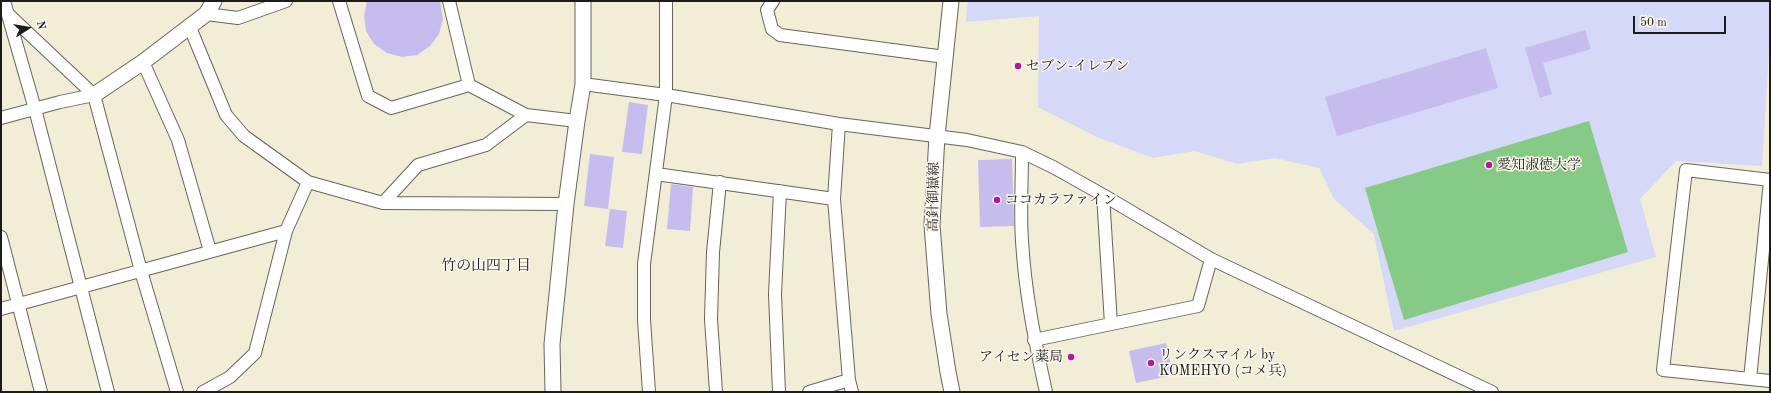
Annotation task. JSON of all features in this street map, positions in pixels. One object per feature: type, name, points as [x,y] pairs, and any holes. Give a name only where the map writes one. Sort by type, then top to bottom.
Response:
[{"type":"street","points":[[4,1],[35,109],[108,392]]},
{"type":"street","points":[[1,118],[94,95],[143,62],[189,25],[206,14],[214,1]]},
{"type":"street","points":[[206,14],[238,18],[286,1]]},
{"type":"street","points":[[339,1],[368,96],[391,108],[469,85],[526,115],[576,121]]},
{"type":"street","points":[[449,1],[469,85]]},
{"type":"street","points":[[553,392],[552,344],[566,204],[576,121],[583,84],[583,1]]},
{"type":"street","points":[[649,392],[644,320],[644,264],[666,95],[666,1]]},
{"type":"street","points":[[773,1],[767,10],[772,29],[780,35],[945,57]]},
{"type":"street","name":"高針御嶽線","points":[[951,1],[937,136],[932,225],[939,314],[952,392]]},
{"type":"street","points":[[7,13],[94,95],[140,271],[178,392]]},
{"type":"street","points":[[189,25],[226,115],[244,136],[308,182],[383,203],[566,204]]},
{"type":"street","points":[[143,62],[178,140],[210,251]]},
{"type":"street","points":[[583,84],[666,95],[839,124],[967,140],[1022,152],[1053,167],[1103,195],[1211,259],[1492,392]]},
{"type":"street","points":[[383,203],[418,164],[486,146],[526,115]]},
{"type":"street","points":[[809,392],[851,386],[834,198],[839,124]]},
{"type":"street","points":[[1022,152],[1021,240],[1026,290],[1034,340],[1046,392]]},
{"type":"street","points":[[1750,379],[1770,180],[1686,170],[1663,370],[1750,379],[1770,381]]},
{"type":"street","points":[[656,174],[834,198]]},
{"type":"street","points":[[203,392],[230,377],[255,354],[286,231],[308,182]]},
{"type":"street","points":[[716,392],[711,319],[713,252],[720,182]]},
{"type":"street","points":[[779,392],[775,294],[780,191]]},
{"type":"street","points":[[1103,195],[1110,324]]},
{"type":"street","points":[[1,309],[286,231]]},
{"type":"street","points":[[1,236],[41,392]]},
{"type":"street","points":[[1034,340],[1198,306],[1211,259]]},
{"type":"shaded area","name":"愛知淑徳大学","points":[[968,1],[1770,1],[1770,37],[1762,166],[1676,161],[1640,199],[1656,257],[1394,331],[1374,234],[1334,199],[1319,168],[1275,158],[1237,164],[1195,151],[1153,158],[1099,138],[1038,107],[1039,16],[966,22]]},
{"type":"green space","points":[[1589,121],[1628,252],[1404,320],[1365,188]]},
{"type":"building","points":[[367,1],[440,1],[443,19],[439,34],[430,46],[417,55],[402,57],[387,53],[374,44],[366,31],[364,16]]},
{"type":"building","points":[[1585,30],[1591,49],[1543,63],[1552,94],[1540,98],[1525,48]]},
{"type":"building","points":[[1486,48],[1498,88],[1337,136],[1325,97]]},
{"type":"building","points":[[629,102],[648,105],[642,154],[622,152]]},
{"type":"building","points":[[590,154],[614,157],[608,209],[584,206]]},
{"type":"building","points":[[1012,159],[1014,226],[980,227],[978,160]]},
{"type":"building","points":[[671,184],[693,187],[690,231],[667,229]]},
{"type":"building","points":[[610,209],[627,211],[623,248],[605,246]]},
{"type":"building","name":"リンクスマイル by KOMEHYO (コメ兵)","points":[[1166,343],[1173,375],[1136,383],[1129,351]]},
{"type":"place","name":"セブン-イレブン","points":[[1018,66]]},
{"type":"place","name":"愛知淑徳大学","points":[[1489,165]]},
{"type":"place","name":"ココカラファイン","points":[[997,200]]},
{"type":"place","name":"アイセン薬局","points":[[1071,357]]},
{"type":"place","name":"リンクスマイル by KOMEHYO (コメ兵)","points":[[1151,363]]},
{"type":"district","name":"竹の山四丁目","points":[[486,266]]}]
